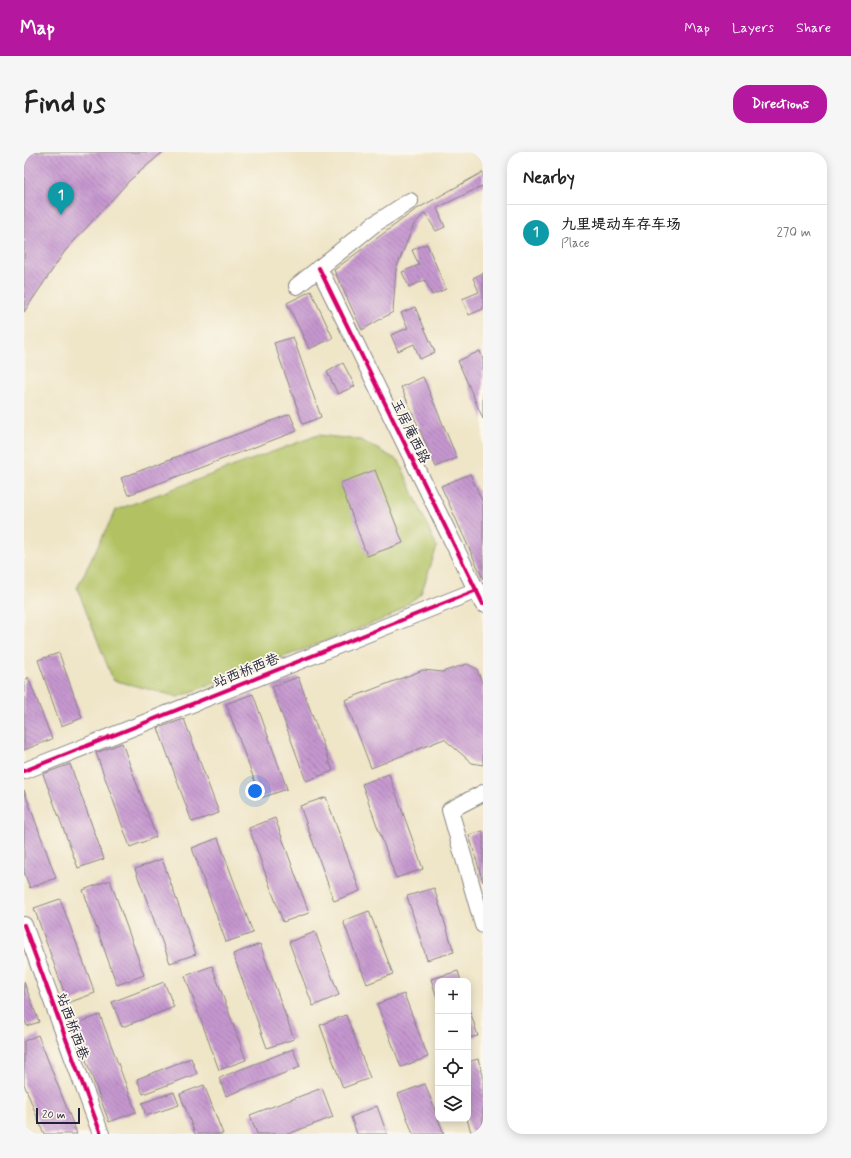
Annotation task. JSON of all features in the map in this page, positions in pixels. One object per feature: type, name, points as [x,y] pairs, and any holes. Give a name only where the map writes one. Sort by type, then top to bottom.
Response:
[{"type":"street","points":[[297,286],[373,225],[410,201]]},
{"type":"street","name":"玉居庵西路","points":[[319,268],[480,597]]},
{"type":"street","name":"站西桥西巷","points":[[24,771],[480,597]]},
{"type":"street","points":[[483,793],[450,810],[483,926]]},
{"type":"street","name":"站西桥西巷","points":[[24,925],[101,1134]]},
{"type":"green space","points":[[318,435],[361,440],[399,461],[437,547],[421,594],[389,617],[178,697],[113,680],[77,588],[116,510]]},
{"type":"building","points":[[24,152],[163,152],[130,180],[65,251],[24,312]]},
{"type":"building","points":[[483,172],[483,189],[482,186],[437,208],[445,227],[436,231],[425,213],[414,224],[396,269],[393,312],[362,330],[334,270],[415,210]]},
{"type":"building","points":[[427,244],[446,289],[432,295],[425,280],[409,287],[402,272],[419,265],[412,250]]},
{"type":"building","points":[[483,273],[483,309],[469,315],[462,299],[479,292],[473,278]]},
{"type":"building","points":[[311,291],[333,338],[309,349],[287,303]]},
{"type":"building","points":[[415,307],[435,352],[420,359],[414,344],[398,351],[391,335],[408,328],[401,313]]},
{"type":"building","points":[[293,337],[321,417],[303,424],[274,343]]},
{"type":"building","points":[[480,351],[483,359],[483,419],[458,361]]},
{"type":"building","points":[[343,363],[355,386],[338,394],[327,372]]},
{"type":"building","points":[[423,377],[457,458],[436,467],[401,387]]},
{"type":"building","points":[[290,414],[297,431],[128,495],[121,478]]},
{"type":"building","points":[[375,470],[403,543],[367,556],[340,483]]},
{"type":"building","points":[[470,474],[483,503],[483,579],[441,486]]},
{"type":"building","points":[[59,653],[82,718],[61,726],[38,660]]},
{"type":"building","points":[[467,664],[477,669],[483,686],[483,765],[472,763],[444,739],[371,768],[345,700],[423,670],[442,672]]},
{"type":"building","points":[[28,677],[52,739],[24,750],[24,683]]},
{"type":"building","points":[[298,677],[333,771],[306,781],[272,687]]},
{"type":"building","points":[[253,694],[287,789],[261,798],[226,704]]},
{"type":"building","points":[[184,719],[219,813],[192,822],[158,728]]},
{"type":"building","points":[[122,743],[156,837],[130,847],[96,753]]},
{"type":"building","points":[[70,764],[104,859],[78,868],[43,774]]},
{"type":"building","points":[[389,774],[423,869],[396,878],[362,784]]},
{"type":"building","points":[[24,790],[56,878],[30,888],[24,872]]},
{"type":"building","points":[[326,797],[360,891],[334,901],[300,806]]},
{"type":"building","points":[[275,818],[309,913],[283,922],[249,828]]},
{"type":"building","points":[[483,831],[483,882],[469,835]]},
{"type":"building","points":[[218,838],[253,933],[226,942],[192,848]]},
{"type":"building","points":[[162,859],[196,954],[170,963],[135,869]]},
{"type":"building","points":[[110,880],[144,975],[117,985],[83,890]]},
{"type":"building","points":[[434,888],[454,952],[427,960],[407,896]]},
{"type":"building","points":[[60,899],[95,993],[68,1003],[34,908]]},
{"type":"building","points":[[369,911],[393,974],[367,984],[343,921]]},
{"type":"building","points":[[315,932],[339,995],[313,1006],[289,942]]},
{"type":"building","points":[[260,944],[294,1039],[267,1048],[233,954]]},
{"type":"building","points":[[212,966],[246,1060],[219,1070],[185,976]]},
{"type":"building","points":[[458,971],[460,978],[435,978],[435,992],[431,979]]},
{"type":"building","points":[[24,982],[39,1022],[27,1026],[24,1018]]},
{"type":"building","points":[[164,982],[174,1007],[122,1027],[112,1002]]},
{"type":"building","points":[[404,994],[428,1057],[401,1067],[377,1004]]},
{"type":"building","points":[[471,1014],[478,1036],[471,1037]]},
{"type":"building","points":[[100,1015],[136,1112],[109,1122],[73,1025]]},
{"type":"building","points":[[346,1015],[370,1078],[343,1088],[320,1025]]},
{"type":"building","points":[[38,1035],[77,1134],[44,1134],[24,1084],[24,1041]]},
{"type":"building","points":[[293,1049],[300,1067],[226,1096],[219,1078]]},
{"type":"building","points":[[191,1058],[197,1074],[143,1094],[137,1079]]},
{"type":"building","points":[[478,1059],[483,1075],[483,1129],[471,1132],[468,1122],[471,1122],[471,1061]]},
{"type":"building","points":[[425,1084],[435,1110],[435,1122],[439,1122],[444,1134],[413,1134],[398,1094]]},
{"type":"building","points":[[204,1085],[223,1134],[195,1134],[180,1094]]},
{"type":"building","points":[[322,1088],[333,1117],[288,1134],[257,1134],[250,1115]]},
{"type":"building","points":[[174,1092],[179,1105],[146,1116],[142,1103]]},
{"type":"building","points":[[377,1106],[387,1134],[357,1134],[351,1117]]},
{"type":"cycle path","points":[[319,268],[483,604]]},
{"type":"cycle path","points":[[24,771],[477,590]]},
{"type":"cycle path","points":[[24,925],[101,1134]]},
{"type":"place","name":"九里堤动车存车场","points":[[61,215]]}]
